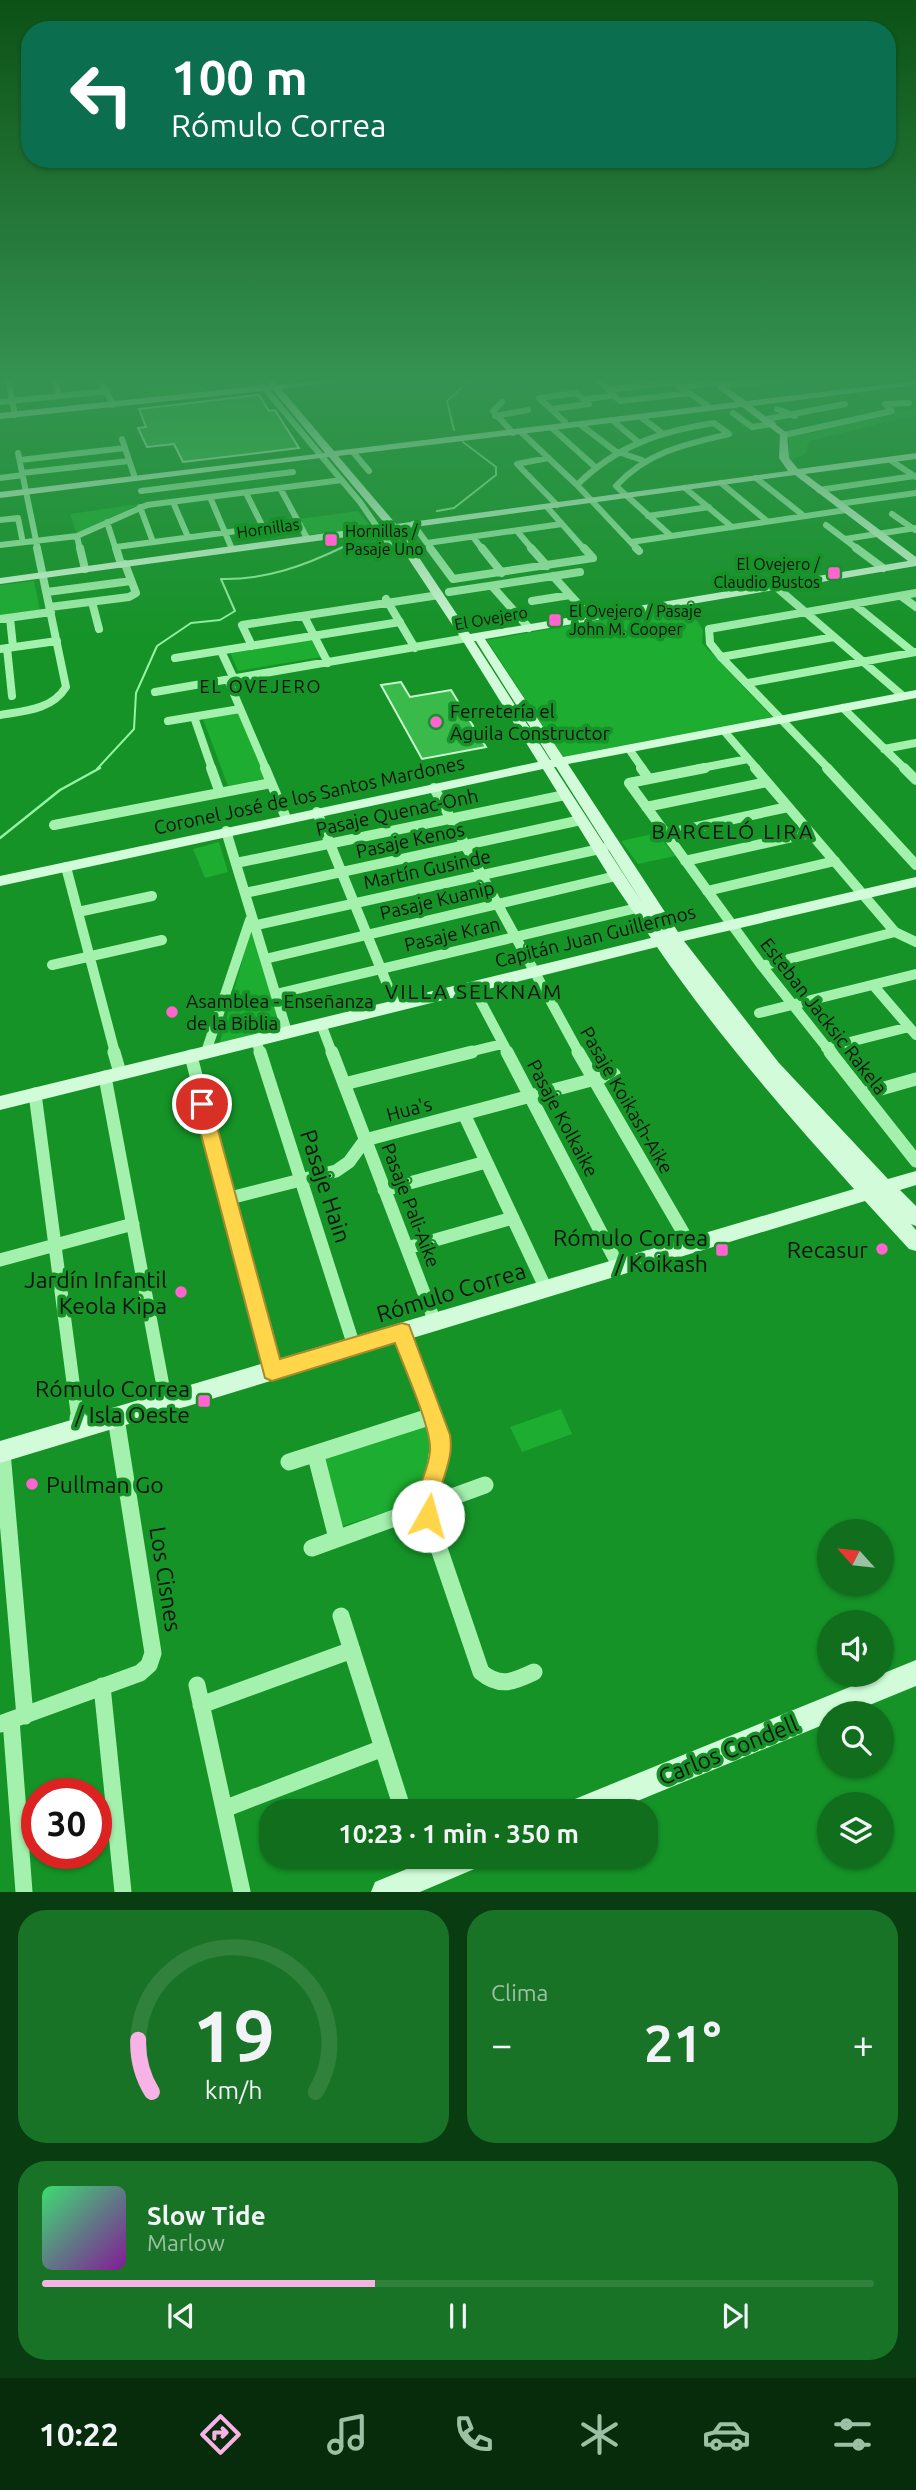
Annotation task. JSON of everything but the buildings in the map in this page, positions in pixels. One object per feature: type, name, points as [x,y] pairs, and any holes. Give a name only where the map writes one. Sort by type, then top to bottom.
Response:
[{"type":"street","points":[[0,715],[44,706],[63,695],[66,687],[21,466]]},
{"type":"street","points":[[0,478],[85,466]]},
{"type":"street","points":[[130,466],[141,491],[153,542]]},
{"type":"street","points":[[0,493],[218,466]]},
{"type":"street","points":[[204,468],[221,466]]},
{"type":"street","points":[[289,466],[301,486]]},
{"type":"street","points":[[338,466],[394,551],[410,552]]},
{"type":"street","points":[[343,466],[403,525],[551,763],[667,939],[759,1068],[876,1190],[916,1243]]},
{"type":"street","points":[[365,466],[369,471]]},
{"type":"street","points":[[332,469],[427,543],[453,579],[593,558],[562,524],[552,506],[519,466]]},
{"type":"street","points":[[557,466],[639,551]]},
{"type":"street","points":[[577,485],[594,466]]},
{"type":"street","points":[[636,466],[616,486],[671,536]]},
{"type":"street","points":[[791,466],[916,562]]},
{"type":"street","name":"Hornillas","points":[[0,581],[844,466]]},
{"type":"street","points":[[899,466],[915,477]]},
{"type":"street","points":[[204,468],[232,549]]},
{"type":"street","points":[[141,491],[292,472]]},
{"type":"street","points":[[819,490],[915,477]]},
{"type":"street","points":[[0,545],[77,536],[143,506],[346,478]]},
{"type":"street","points":[[756,478],[804,516]]},
{"type":"street","points":[[721,483],[767,521]]},
{"type":"street","points":[[280,488],[307,538]]},
{"type":"street","points":[[685,488],[732,527]]},
{"type":"street","points":[[246,492],[263,527]]},
{"type":"street","points":[[631,542],[804,516],[916,493]]},
{"type":"street","points":[[173,502],[188,537]]},
{"type":"street","points":[[648,516],[709,507]]},
{"type":"street","points":[[892,514],[915,529]]},
{"type":"street","points":[[0,520],[18,518],[22,538]]},
{"type":"street","points":[[0,619],[136,593],[107,522]]},
{"type":"street","points":[[116,547],[298,523]]},
{"type":"street","points":[[427,543],[562,524]]},
{"type":"street","points":[[403,525],[410,552],[444,594]]},
{"type":"street","points":[[826,525],[883,568]]},
{"type":"street","points":[[845,539],[915,529]]},
{"type":"street","points":[[517,531],[547,566]]},
{"type":"street","points":[[77,536],[85,569]]},
{"type":"street","points":[[473,537],[502,573]]},
{"type":"street","name":"El Ovejero","points":[[155,692],[916,562]]},
{"type":"street","points":[[252,646],[242,625],[386,600],[444,594],[580,572]]},
{"type":"street","points":[[553,576],[590,617]]},
{"type":"street","points":[[47,592],[131,581]]},
{"type":"street","points":[[492,586],[529,628]]},
{"type":"street","points":[[775,586],[863,662],[910,695]]},
{"type":"street","points":[[916,593],[709,629],[710,643],[721,657],[783,719],[916,865]]},
{"type":"street","points":[[532,601],[570,595]]},
{"type":"street","points":[[901,596],[916,607]]},
{"type":"street","points":[[386,600],[415,648]]},
{"type":"street","points":[[92,602],[99,629]]},
{"type":"street","points":[[854,604],[914,652]]},
{"type":"street","points":[[303,616],[328,663]]},
{"type":"street","points":[[10,618],[7,648],[12,696]]},
{"type":"street","points":[[175,658],[400,622]]},
{"type":"street","points":[[721,657],[834,637]]},
{"type":"street","points":[[7,648],[57,641]]},
{"type":"street","points":[[221,651],[240,709],[286,818]]},
{"type":"street","points":[[748,683],[914,652]]},
{"type":"street","name":"Coronel José de los Santos Mardones","points":[[0,881],[551,763],[910,695]]},
{"type":"street","points":[[843,708],[916,780]]},
{"type":"street","points":[[169,721],[240,709]]},
{"type":"street","points":[[194,717],[220,793]]},
{"type":"street","points":[[724,731],[895,932],[916,942]]},
{"type":"street","points":[[884,749],[916,743]]},
{"type":"street","points":[[629,749],[649,779],[748,760]]},
{"type":"street","points":[[551,763],[565,795],[581,820],[607,847],[616,876],[637,908],[667,939]]},
{"type":"street","name":"Esteban Jacksic Rakela","points":[[649,779],[629,783],[731,925],[916,1161]]},
{"type":"street","points":[[646,807],[767,782]]},
{"type":"street","points":[[54,825],[271,783]]},
{"type":"street","name":"Pasaje Koikash-Aike","points":[[434,788],[532,972],[691,1246]]},
{"type":"street","name":"Pasaje Quenac-Onh","points":[[236,863],[565,795]]},
{"type":"street","points":[[665,834],[788,807]]},
{"type":"street","points":[[317,812],[396,1006]]},
{"type":"street","name":"Pasaje Kenos","points":[[245,893],[581,820]]},
{"type":"street","points":[[226,831],[251,922],[265,958],[287,1032]]},
{"type":"street","points":[[685,861],[810,833]]},
{"type":"street","name":"Martín Gusinde","points":[[251,922],[354,903],[607,847]]},
{"type":"street","points":[[707,891],[835,861]]},
{"type":"street","points":[[66,867],[89,957],[113,1075],[134,1224],[166,1402]]},
{"type":"street","name":"Pasaje Kuanip","points":[[265,958],[616,876]]},
{"type":"street","name":"Capitán Juan Guillermos","points":[[0,1102],[667,939],[916,883]]},
{"type":"street","points":[[78,912],[152,896]]},
{"type":"street","name":"Pasaje Kran","points":[[276,994],[637,908]]},
{"type":"street","points":[[251,922],[198,1054],[226,1199],[272,1371]]},
{"type":"street","points":[[762,965],[895,932]]},
{"type":"street","points":[[52,965],[162,940]]},
{"type":"street","points":[[759,1013],[916,974]]},
{"type":"street","points":[[826,1048],[912,1031],[873,985]]},
{"type":"street","name":"Pasaje Kolkaike","points":[[472,987],[619,1267]]},
{"type":"street","name":"Pasaje Pali-Aike","points":[[320,1024],[435,1322]]},
{"type":"street","name":"Pasaje Hain","points":[[256,1040],[354,1346]]},
{"type":"street","points":[[344,1084],[502,1044]]},
{"type":"street","name":"Hua's","points":[[226,1199],[343,1167],[365,1140],[614,1074]]},
{"type":"street","points":[[863,1094],[916,1079]]},
{"type":"street","points":[[35,1094],[79,1429]]},
{"type":"street","points":[[464,1114],[546,1289]]},
{"type":"street","points":[[384,1190],[486,1162]]},
{"type":"street","name":"Rómulo Correa","points":[[1,1452],[916,1178]]},
{"type":"street","points":[[876,1190],[916,1218]]},
{"type":"street","points":[[407,1248],[513,1218]]},
{"type":"street","points":[[0,1260],[134,1224]]},
{"type":"street","points":[[402,1332],[442,1451],[427,1506],[481,1672],[493,1683],[508,1684],[534,1672]]},
{"type":"street","points":[[289,1462],[432,1416]]},
{"type":"street","name":"Los Cisnes","points":[[103,1686],[140,1673],[149,1665],[153,1653],[116,1417]]},
{"type":"street","points":[[1,1452],[12,1720],[24,1892]]},
{"type":"street","points":[[316,1455],[338,1538]]},
{"type":"street","points":[[312,1548],[485,1485]]},
{"type":"street","points":[[341,1616],[399,1799]]},
{"type":"street","points":[[201,1704],[352,1650]]},
{"type":"street","name":"Carlos Condell","points":[[609,1799],[916,1672]]},
{"type":"street","points":[[197,1685],[242,1892]]},
{"type":"street","points":[[12,1720],[103,1686],[124,1892]]},
{"type":"street","points":[[224,1809],[383,1748]]},
{"type":"street","points":[[385,1892],[417,1869]]},
{"type":"green space","points":[[139,504],[80,532],[76,532],[70,514]]},
{"type":"green space","points":[[358,511],[371,527],[308,535],[299,519]]},
{"type":"green space","points":[[34,581],[40,610],[0,616],[0,585]]},
{"type":"green space","points":[[687,605],[703,630],[702,643],[772,717],[563,757],[487,640]]},
{"type":"green space","points":[[311,639],[321,657],[238,671],[230,652]]},
{"type":"green space","points":[[238,713],[266,779],[228,786],[203,719]]},
{"type":"green space","points":[[657,833],[675,856],[638,864],[621,841]]},
{"type":"green space","points":[[219,842],[228,872],[205,878],[193,849]]},
{"type":"green space","points":[[251,929],[285,1034],[218,1049]]},
{"type":"green space","points":[[561,1409],[572,1434],[522,1452],[510,1427]]},
{"type":"green space","points":[[428,1424],[434,1446],[418,1501],[343,1526],[324,1463],[326,1458]]},
{"type":"waterway","points":[[437,511],[454,508],[496,475],[495,466]]},
{"type":"waterway","points":[[97,769],[134,729],[136,693],[157,646],[191,623],[220,620],[235,611],[221,579],[269,574],[314,560],[343,547]]},
{"type":"waterway","points":[[0,838],[60,790],[100,768]]},
{"type":"place","name":"Hornillas / Pasaje Uno","points":[[331,540]]},
{"type":"place","name":"El Ovejero / Claudio Bustos","points":[[834,573]]},
{"type":"place","name":"El Ovejero / Pasaje John M. Cooper","points":[[555,620]]},
{"type":"place","name":"Ferretería el Aguila Constructor","points":[[436,722]]},
{"type":"place","name":"Asamblea - Enseñanza de la Biblia","points":[[172,1012]]},
{"type":"place","name":"Recasur","points":[[882,1249]]},
{"type":"place","name":"Rómulo Correa / Koikash","points":[[722,1250]]},
{"type":"place","name":"Jardín Infantil Keola Kipa","points":[[181,1292]]},
{"type":"place","name":"Rómulo Correa / Isla Oeste","points":[[204,1401]]},
{"type":"place","name":"Pullman Go","points":[[32,1484]]},
{"type":"district","name":"EL OVEJERO","points":[[261,686]]},
{"type":"district","name":"BARCELÓ LIRA","points":[[733,831]]},
{"type":"district","name":"VILLA SELKNAM","points":[[474,991]]},
{"type":"route","points":[[202,1104],[272,1371],[402,1332],[439,1435],[442,1451],[427,1497],[428,1516]]}]
